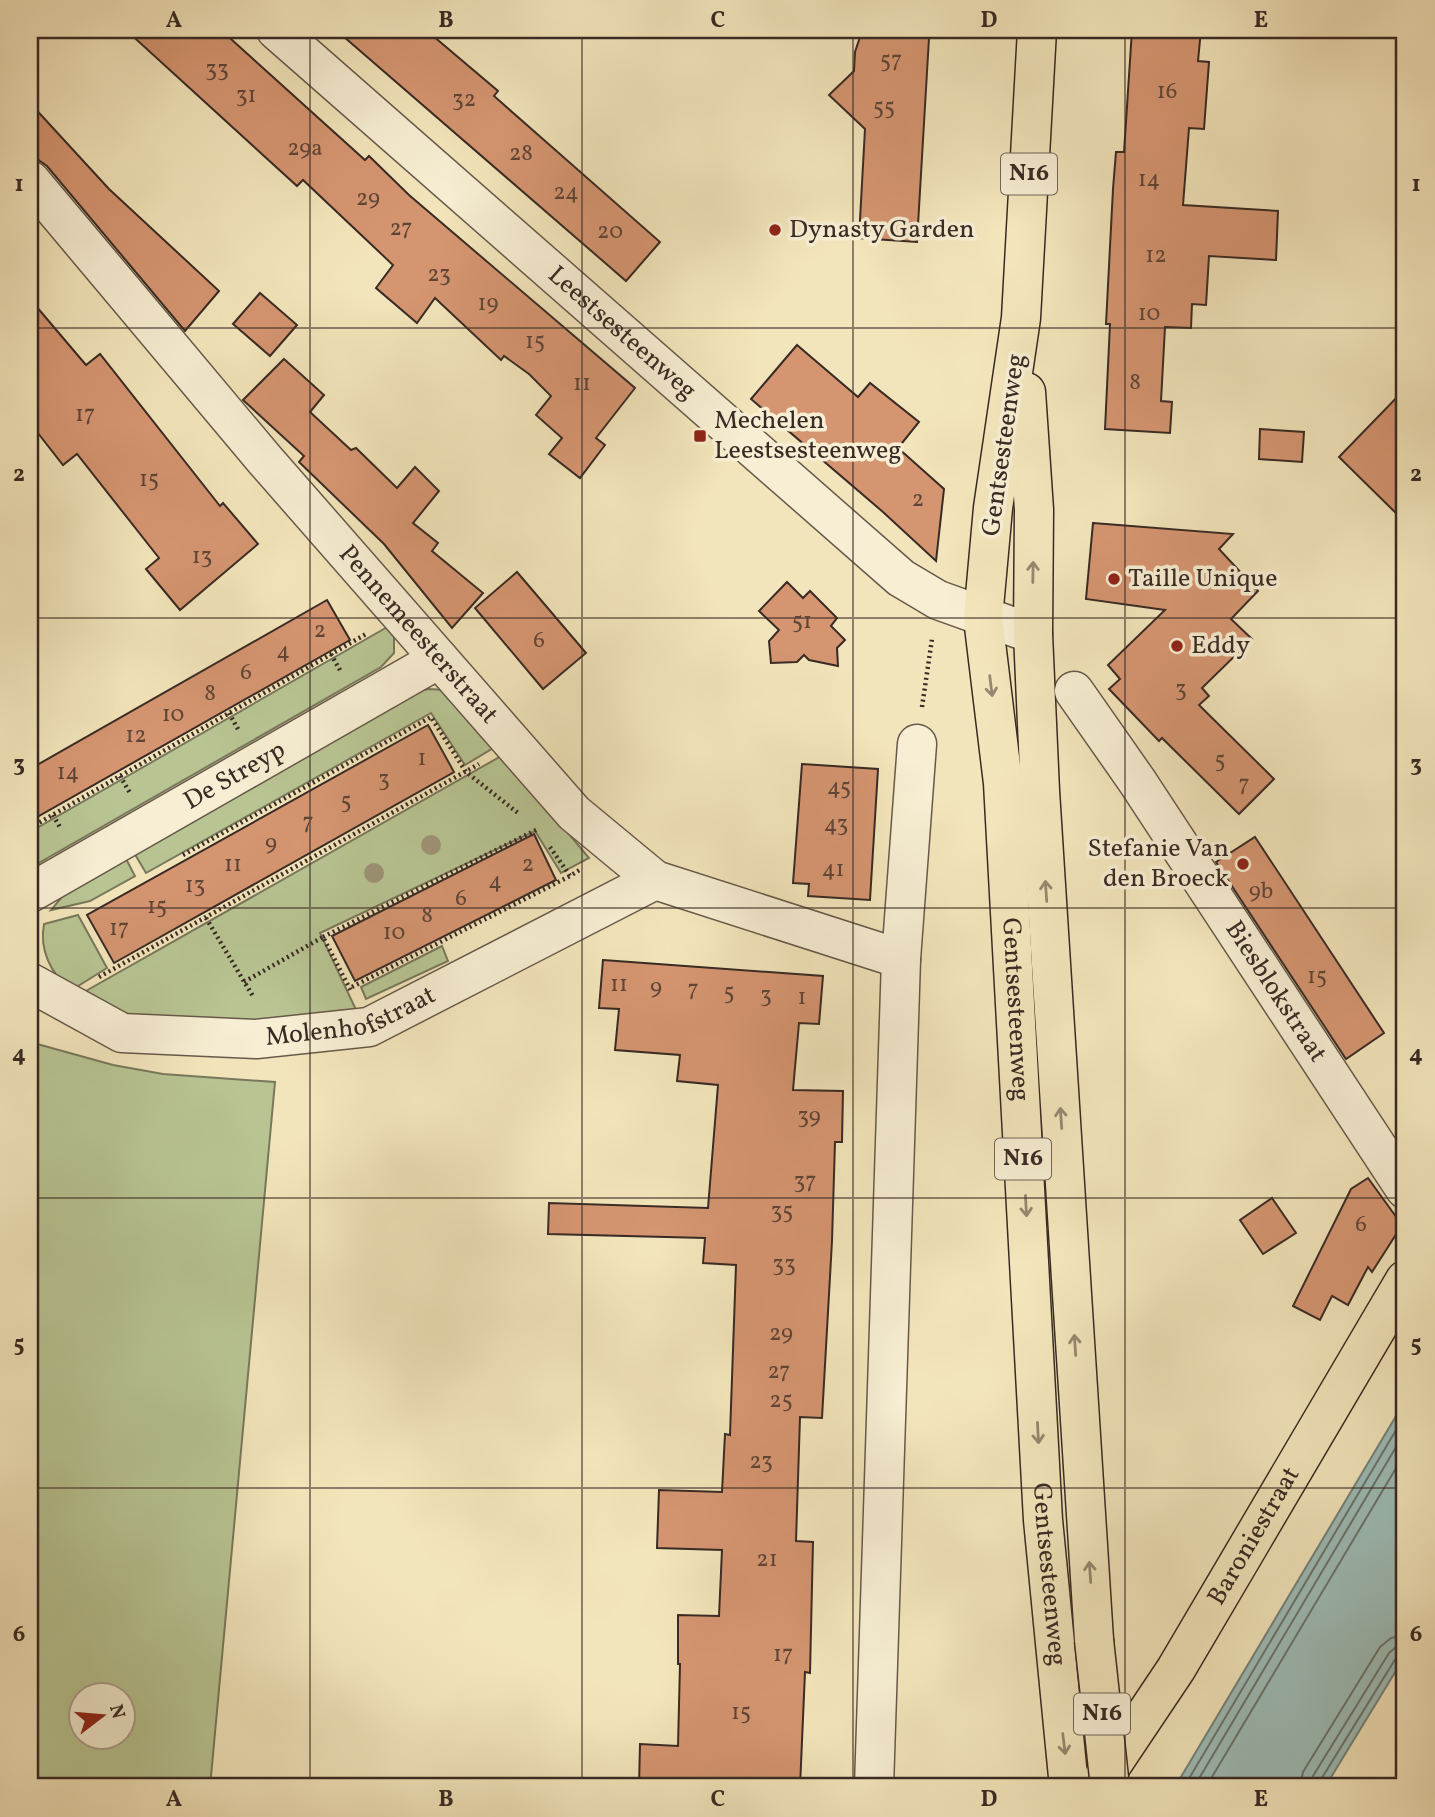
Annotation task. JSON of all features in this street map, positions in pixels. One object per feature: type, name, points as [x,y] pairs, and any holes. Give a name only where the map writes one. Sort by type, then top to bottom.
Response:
[{"type":"main road","name":"Gentsesteenweg","points":[[1037,30],[1021,318],[993,509],[983,618],[1003,783],[1043,1520],[1069,1787]]},
{"type":"main road","name":"Gentsesteenweg","points":[[1021,318],[1034,510],[1032,634],[1040,791],[1094,1640],[1110,1787]]},
{"type":"main road","name":"Baroniestraat","points":[[1097,1787],[1176,1669],[1405,1280]]},
{"type":"street","name":"Leestsesteenweg","points":[[276,30],[901,578],[938,600],[1032,634]]},
{"type":"street","name":"Pennemeesterstraat","points":[[30,180],[265,460],[574,813],[655,880],[901,959]]},
{"type":"street","name":"De Streyp","points":[[30,893],[439,659]]},
{"type":"street","name":"Biesblokstraat","points":[[1074,691],[1405,1189]]},
{"type":"street","points":[[874,1787],[901,959],[916,744]]},
{"type":"street","name":"Molenhofstraat","points":[[37,986],[122,1033],[256,1039],[369,1027],[655,880]]},
{"type":"path","points":[[30,828],[400,614]]},
{"type":"path","points":[[177,858],[432,717],[466,772],[538,829],[569,876]]},
{"type":"path","points":[[37,986],[206,918],[513,744]]},
{"type":"path","points":[[244,982],[323,937],[538,829]]},
{"type":"path","points":[[349,988],[618,849]]},
{"type":"path","points":[[206,918],[278,1037]]},
{"type":"path","points":[[323,937],[369,1027]]},
{"type":"green space","points":[[389,626],[394,634],[394,653],[381,667],[30,868],[30,832]]},
{"type":"green space","points":[[428,689],[446,690],[495,747],[465,765],[431,713],[146,873],[133,851],[413,693]]},
{"type":"green space","points":[[503,755],[589,858],[561,873],[535,831],[320,933],[357,1012],[264,1029],[133,1019],[77,996]]},
{"type":"green space","points":[[124,855],[135,876],[90,901],[51,910],[66,892]]},
{"type":"green space","points":[[78,915],[107,968],[70,991],[48,960],[43,943],[44,924]]},
{"type":"green space","points":[[442,946],[448,961],[366,999],[361,987]]},
{"type":"green space","points":[[30,1042],[113,1065],[163,1074],[275,1082],[210,1787],[30,1787]]},
{"type":"water","points":[[1405,1401],[1405,1656],[1325,1787],[1175,1787]]},
{"type":"building","points":[[126,30],[221,30],[365,160],[369,156],[409,195],[635,388],[596,438],[605,445],[580,478],[549,454],[562,438],[536,415],[551,396],[529,374],[504,356],[501,360],[435,298],[417,323],[376,288],[393,265],[303,180],[297,186]]},
{"type":"building","points":[[336,30],[426,30],[498,91],[494,96],[660,242],[626,281]]},
{"type":"building","points":[[1132,30],[1201,30],[1198,61],[1209,62],[1204,129],[1189,128],[1183,205],[1278,211],[1276,260],[1209,256],[1206,305],[1192,304],[1191,328],[1165,327],[1161,401],[1172,402],[1170,433],[1105,429],[1110,324],[1106,324],[1113,189],[1116,152],[1124,152]]},
{"type":"building","points":[[862,31],[929,38],[917,242],[859,238],[865,129],[829,95],[854,71],[855,52]]},
{"type":"building","points":[[30,103],[109,189],[219,291],[185,331],[47,166],[30,154]]},
{"type":"building","points":[[260,293],[297,325],[270,356],[233,324]]},
{"type":"building","points":[[30,299],[86,365],[100,354],[220,506],[223,503],[258,544],[180,610],[146,569],[159,558],[77,454],[63,465],[30,423]]},
{"type":"building","points":[[797,345],[858,397],[870,383],[919,422],[898,448],[944,489],[936,561],[751,399]]},
{"type":"building","points":[[284,359],[324,395],[310,412],[351,450],[356,448],[397,488],[415,467],[439,491],[413,523],[438,543],[432,551],[483,593],[452,628],[384,544],[299,462],[304,456],[243,400]]},
{"type":"building","points":[[1405,389],[1405,522],[1339,457]]},
{"type":"building","points":[[1260,429],[1304,432],[1302,462],[1259,459]]},
{"type":"building","points":[[1093,523],[1233,534],[1219,549],[1258,591],[1231,619],[1252,639],[1202,688],[1209,696],[1199,705],[1274,779],[1239,814],[1162,738],[1159,741],[1109,689],[1120,679],[1108,665],[1165,610],[1086,599]]},
{"type":"building","points":[[517,572],[586,653],[543,689],[475,608]]},
{"type":"building","points":[[787,582],[803,598],[810,591],[837,618],[831,626],[845,640],[837,648],[838,666],[809,660],[804,655],[797,662],[771,663],[769,641],[779,630],[759,611]]},
{"type":"building","points":[[327,600],[350,640],[30,821],[30,769]]},
{"type":"building","points":[[428,725],[454,772],[114,963],[87,915]]},
{"type":"building","points":[[802,764],[878,769],[870,900],[808,896],[809,884],[793,883]]},
{"type":"building","points":[[534,834],[556,880],[355,981],[332,936]]},
{"type":"building","points":[[1255,837],[1384,1033],[1346,1059],[1216,862]]},
{"type":"building","points":[[603,960],[823,976],[819,1024],[799,1023],[793,1090],[843,1091],[842,1142],[835,1142],[822,1418],[800,1417],[796,1541],[813,1542],[810,1673],[805,1672],[800,1787],[639,1787],[640,1744],[678,1746],[678,1615],[719,1616],[722,1550],[657,1548],[659,1490],[722,1492],[725,1434],[730,1435],[736,1265],[703,1263],[705,1238],[548,1234],[549,1203],[708,1208],[718,1085],[677,1081],[680,1055],[615,1050],[619,1009],[599,1008]]},
{"type":"building","points":[[1368,1178],[1402,1225],[1372,1272],[1368,1267],[1348,1305],[1332,1296],[1320,1320],[1293,1306],[1351,1189]]},
{"type":"building","points":[[1272,1198],[1296,1233],[1263,1254],[1240,1220]]},
{"type":"place","name":"Dynasty Garden","points":[[775,230]]},
{"type":"place","name":"Mechelen Leestsesteenweg","points":[[700,436]]},
{"type":"place","name":"Taille Unique","points":[[1114,579]]},
{"type":"place","name":"Eddy","points":[[1177,646]]},
{"type":"place","name":"Stefanie Van den Broeck","points":[[1243,864]]}]
